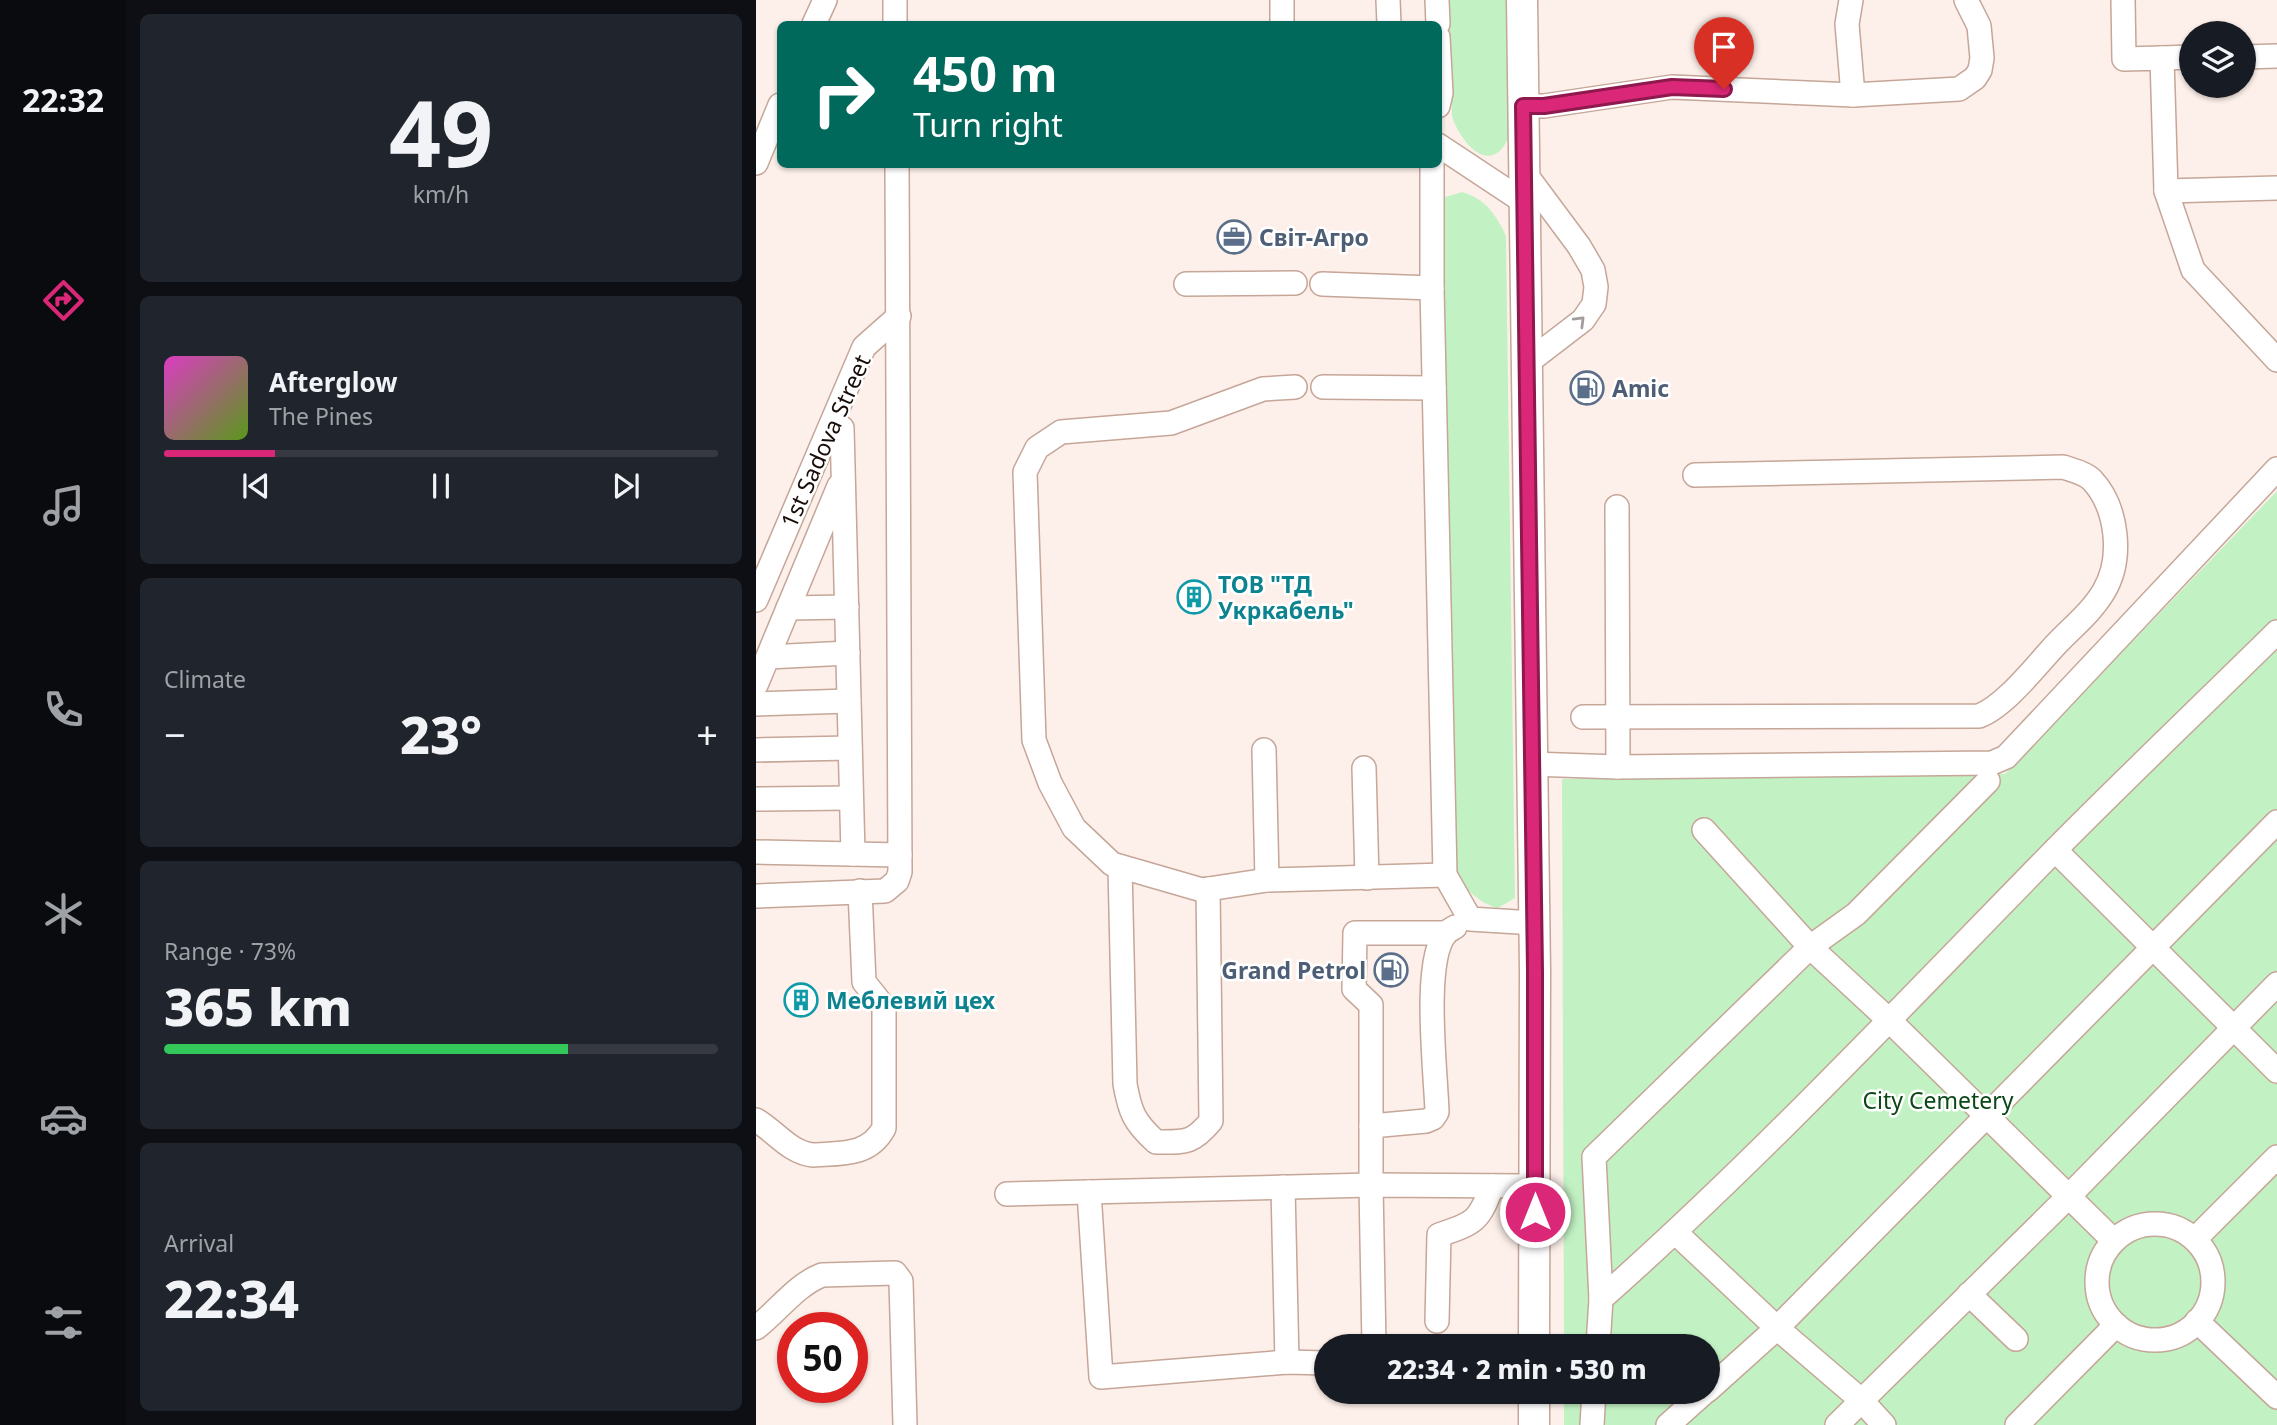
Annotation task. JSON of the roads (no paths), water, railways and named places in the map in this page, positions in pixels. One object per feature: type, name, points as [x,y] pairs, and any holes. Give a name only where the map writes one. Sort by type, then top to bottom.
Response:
[{"type":"main road","points":[[1522,0],[1534,923],[1534,1334]]},
{"type":"main road","points":[[1534,1404],[1534,1425]]},
{"type":"street","points":[[815,21],[825,0]]},
{"type":"street","points":[[895,0],[895,21]]},
{"type":"street","points":[[1282,0],[1282,21]]},
{"type":"street","points":[[1388,0],[1388,21]]},
{"type":"street","points":[[1437,0],[1438,21]]},
{"type":"street","points":[[1850,0],[1847,24],[1853,95]]},
{"type":"street","points":[[1523,106],[1544,106],[1672,87],[1853,95],[1959,89],[1969,84],[1980,70],[1982,58],[1979,26],[1966,0]]},
{"type":"street","points":[[2123,0],[2124,58],[2179,57]]},
{"type":"street","points":[[2256,57],[2277,56]]},
{"type":"street","points":[[2162,58],[2166,191],[2193,270],[2277,360]]},
{"type":"street","points":[[756,163],[777,112]]},
{"type":"street","points":[[1442,148],[1524,202]]},
{"type":"street","points":[[756,895],[888,890],[897,881],[900,863],[897,168]]},
{"type":"street","points":[[1432,168],[1432,288],[1445,876],[1470,919]]},
{"type":"street","points":[[1524,172],[1579,246],[1593,270],[1596,286],[1594,304],[1583,320],[1527,363]]},
{"type":"street","points":[[2166,191],[2277,188]]},
{"type":"street","points":[[1186,284],[1295,283]]},
{"type":"street","points":[[1322,284],[1432,288]]},
{"type":"street","name":"1st Sadova Street","points":[[756,600],[864,347],[899,316]]},
{"type":"street","points":[[1295,387],[1263,389],[1171,423],[1061,432],[1037,447],[1025,472],[1034,740],[1050,783],[1074,828],[1112,864],[1120,867],[1202,890],[1267,880],[1445,876]]},
{"type":"street","points":[[1323,387],[1434,388]]},
{"type":"street","points":[[842,428],[853,854]]},
{"type":"street","points":[[1583,717],[1979,716],[1998,706],[2057,642],[2091,610],[2105,589],[2112,568],[2116,537],[2108,506],[2091,480],[2063,467],[1695,475]]},
{"type":"street","points":[[1531,764],[1618,767],[1992,763],[2006,757],[2277,469]]},
{"type":"street","points":[[756,685],[843,476]]},
{"type":"street","points":[[1617,508],[1618,767]]},
{"type":"street","points":[[788,608],[847,607]]},
{"type":"street","points":[[1601,1299],[1676,1233],[1890,1021],[2055,850],[2277,632]]},
{"type":"street","points":[[768,657],[848,653]]},
{"type":"street","points":[[756,704],[849,701]]},
{"type":"street","points":[[756,750],[850,748]]},
{"type":"street","points":[[1264,750],[1267,880]]},
{"type":"street","points":[[1364,768],[1367,877]]},
{"type":"street","points":[[1599,1334],[1601,1299],[1594,1157],[1810,947],[1856,914],[1988,780]]},
{"type":"street","points":[[756,799],[851,798]]},
{"type":"street","points":[[1720,1378],[1777,1328],[2277,822]]},
{"type":"street","points":[[1704,830],[1810,947],[1890,1021],[2114,1241]]},
{"type":"street","points":[[2055,850],[2277,1071]]},
{"type":"street","points":[[756,852],[853,854],[900,863]]},
{"type":"street","points":[[1120,867],[1125,1084],[1130,1110],[1140,1128],[1156,1142],[1197,1138],[1211,1121],[1208,889]]},
{"type":"street","points":[[756,1120],[789,1146],[813,1155],[862,1150],[874,1142],[884,1128],[884,1007],[864,982],[860,891]]},
{"type":"street","points":[[1374,1334],[1371,1005],[1354,989],[1355,933],[1446,933],[1470,919],[1534,923]]},
{"type":"street","points":[[1371,1126],[1426,1121],[1433,1118],[1437,1112],[1432,987],[1438,951],[1446,933]]},
{"type":"street","points":[[1837,1425],[2068,1197],[2277,984]]},
{"type":"street","points":[[2195,1240],[2277,1157]]},
{"type":"street","points":[[1006,1194],[1371,1185],[1535,1186]]},
{"type":"street","points":[[1437,1321],[1439,1235],[1471,1224],[1484,1208],[1492,1186]]},
{"type":"street","points":[[1283,1187],[1287,1362]]},
{"type":"street","points":[[1089,1192],[1101,1377],[1287,1362],[1314,1363]]},
{"type":"street","points":[[2160,1224],[2179,1228],[2195,1240],[2206,1255],[2212,1274],[2211,1293],[2205,1311],[2197,1321],[2180,1334],[2164,1339],[2147,1339],[2130,1334],[2116,1325],[2105,1312],[2098,1297],[2096,1279],[2099,1263],[2114,1241],[2123,1233],[2141,1225],[2160,1224]]},
{"type":"street","points":[[1676,1233],[1777,1328],[1861,1400],[1884,1425]]},
{"type":"street","points":[[756,1328],[813,1278],[822,1275],[895,1273],[901,1281],[905,1425]]},
{"type":"street","points":[[1969,1294],[2016,1339]]},
{"type":"street","points":[[2197,1321],[2277,1397]]},
{"type":"street","points":[[2017,1425],[2116,1325]]},
{"type":"street","points":[[1592,1425],[1593,1404]]},
{"type":"street","points":[[1668,1425],[1691,1404]]},
{"type":"place","name":"Світ-Агро","points":[[1234,237]]},
{"type":"place","name":"Amic","points":[[1587,388]]},
{"type":"place","name":"ТОВ \"ТД Укркабель\"","points":[[1194,597]]},
{"type":"place","name":"Grand Petrol","points":[[1391,970]]},
{"type":"place","name":"Меблевий цех","points":[[801,1000]]},
{"type":"park label","name":"City Cemetery","points":[[1938,1100]]}]
